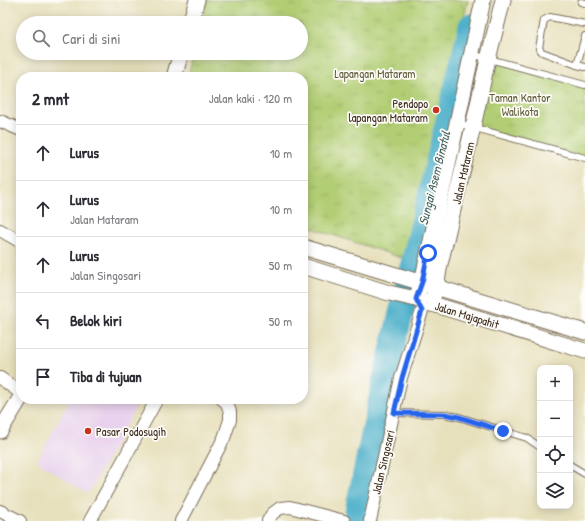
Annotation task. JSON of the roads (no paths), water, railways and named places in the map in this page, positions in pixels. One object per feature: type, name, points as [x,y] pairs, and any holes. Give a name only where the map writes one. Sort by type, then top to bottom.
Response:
[{"type":"street","points":[[420,303],[419,281],[457,123],[483,0]]},
{"type":"street","name":"Jalan Mataram","points":[[420,303],[436,287],[440,264],[503,0]]},
{"type":"street","points":[[192,16],[195,1]]},
{"type":"street","points":[[175,72],[179,60]]},
{"type":"street","points":[[0,121],[16,128]]},
{"type":"street","points":[[0,230],[16,239]]},
{"type":"street","name":"Jalan Majapahit","points":[[308,248],[585,332]]},
{"type":"street","name":"Jalan Majapahit","points":[[308,268],[420,303],[585,351]]},
{"type":"street","name":"Jalan Singosari","points":[[370,521],[420,303]]},
{"type":"street","points":[[0,378],[16,389]]},
{"type":"street","points":[[0,431],[17,404]]},
{"type":"street","points":[[90,521],[154,404]]},
{"type":"street","points":[[181,521],[224,438],[230,420],[230,412],[227,404]]},
{"type":"street","points":[[268,521],[272,514],[280,508],[290,507],[344,521]]},
{"type":"street","points":[[0,511],[20,521]]},
{"type":"lane","points":[[585,24],[550,17],[544,20],[539,48],[542,52],[585,67]]},
{"type":"lane","points":[[577,65],[585,36]]},
{"type":"lane","points":[[472,54],[585,85]]},
{"type":"lane","points":[[457,123],[585,158]]},
{"type":"lane","points":[[394,413],[444,414],[459,417],[526,438],[537,445]]},
{"type":"lane","points":[[573,467],[585,474]]},
{"type":"waterway","name":"Sungai Asem Binatul","points":[[355,521],[384,383],[471,26]]},
{"type":"place","name":"Pendopo lapangan Mataram","points":[[436,110]]},
{"type":"place","name":"Pasar Podosugih","points":[[88,431]]},
{"type":"park label","name":"Lapangan Mataram","points":[[375,73]]},
{"type":"park label","name":"Taman Kantor Walikota","points":[[520,104]]}]
